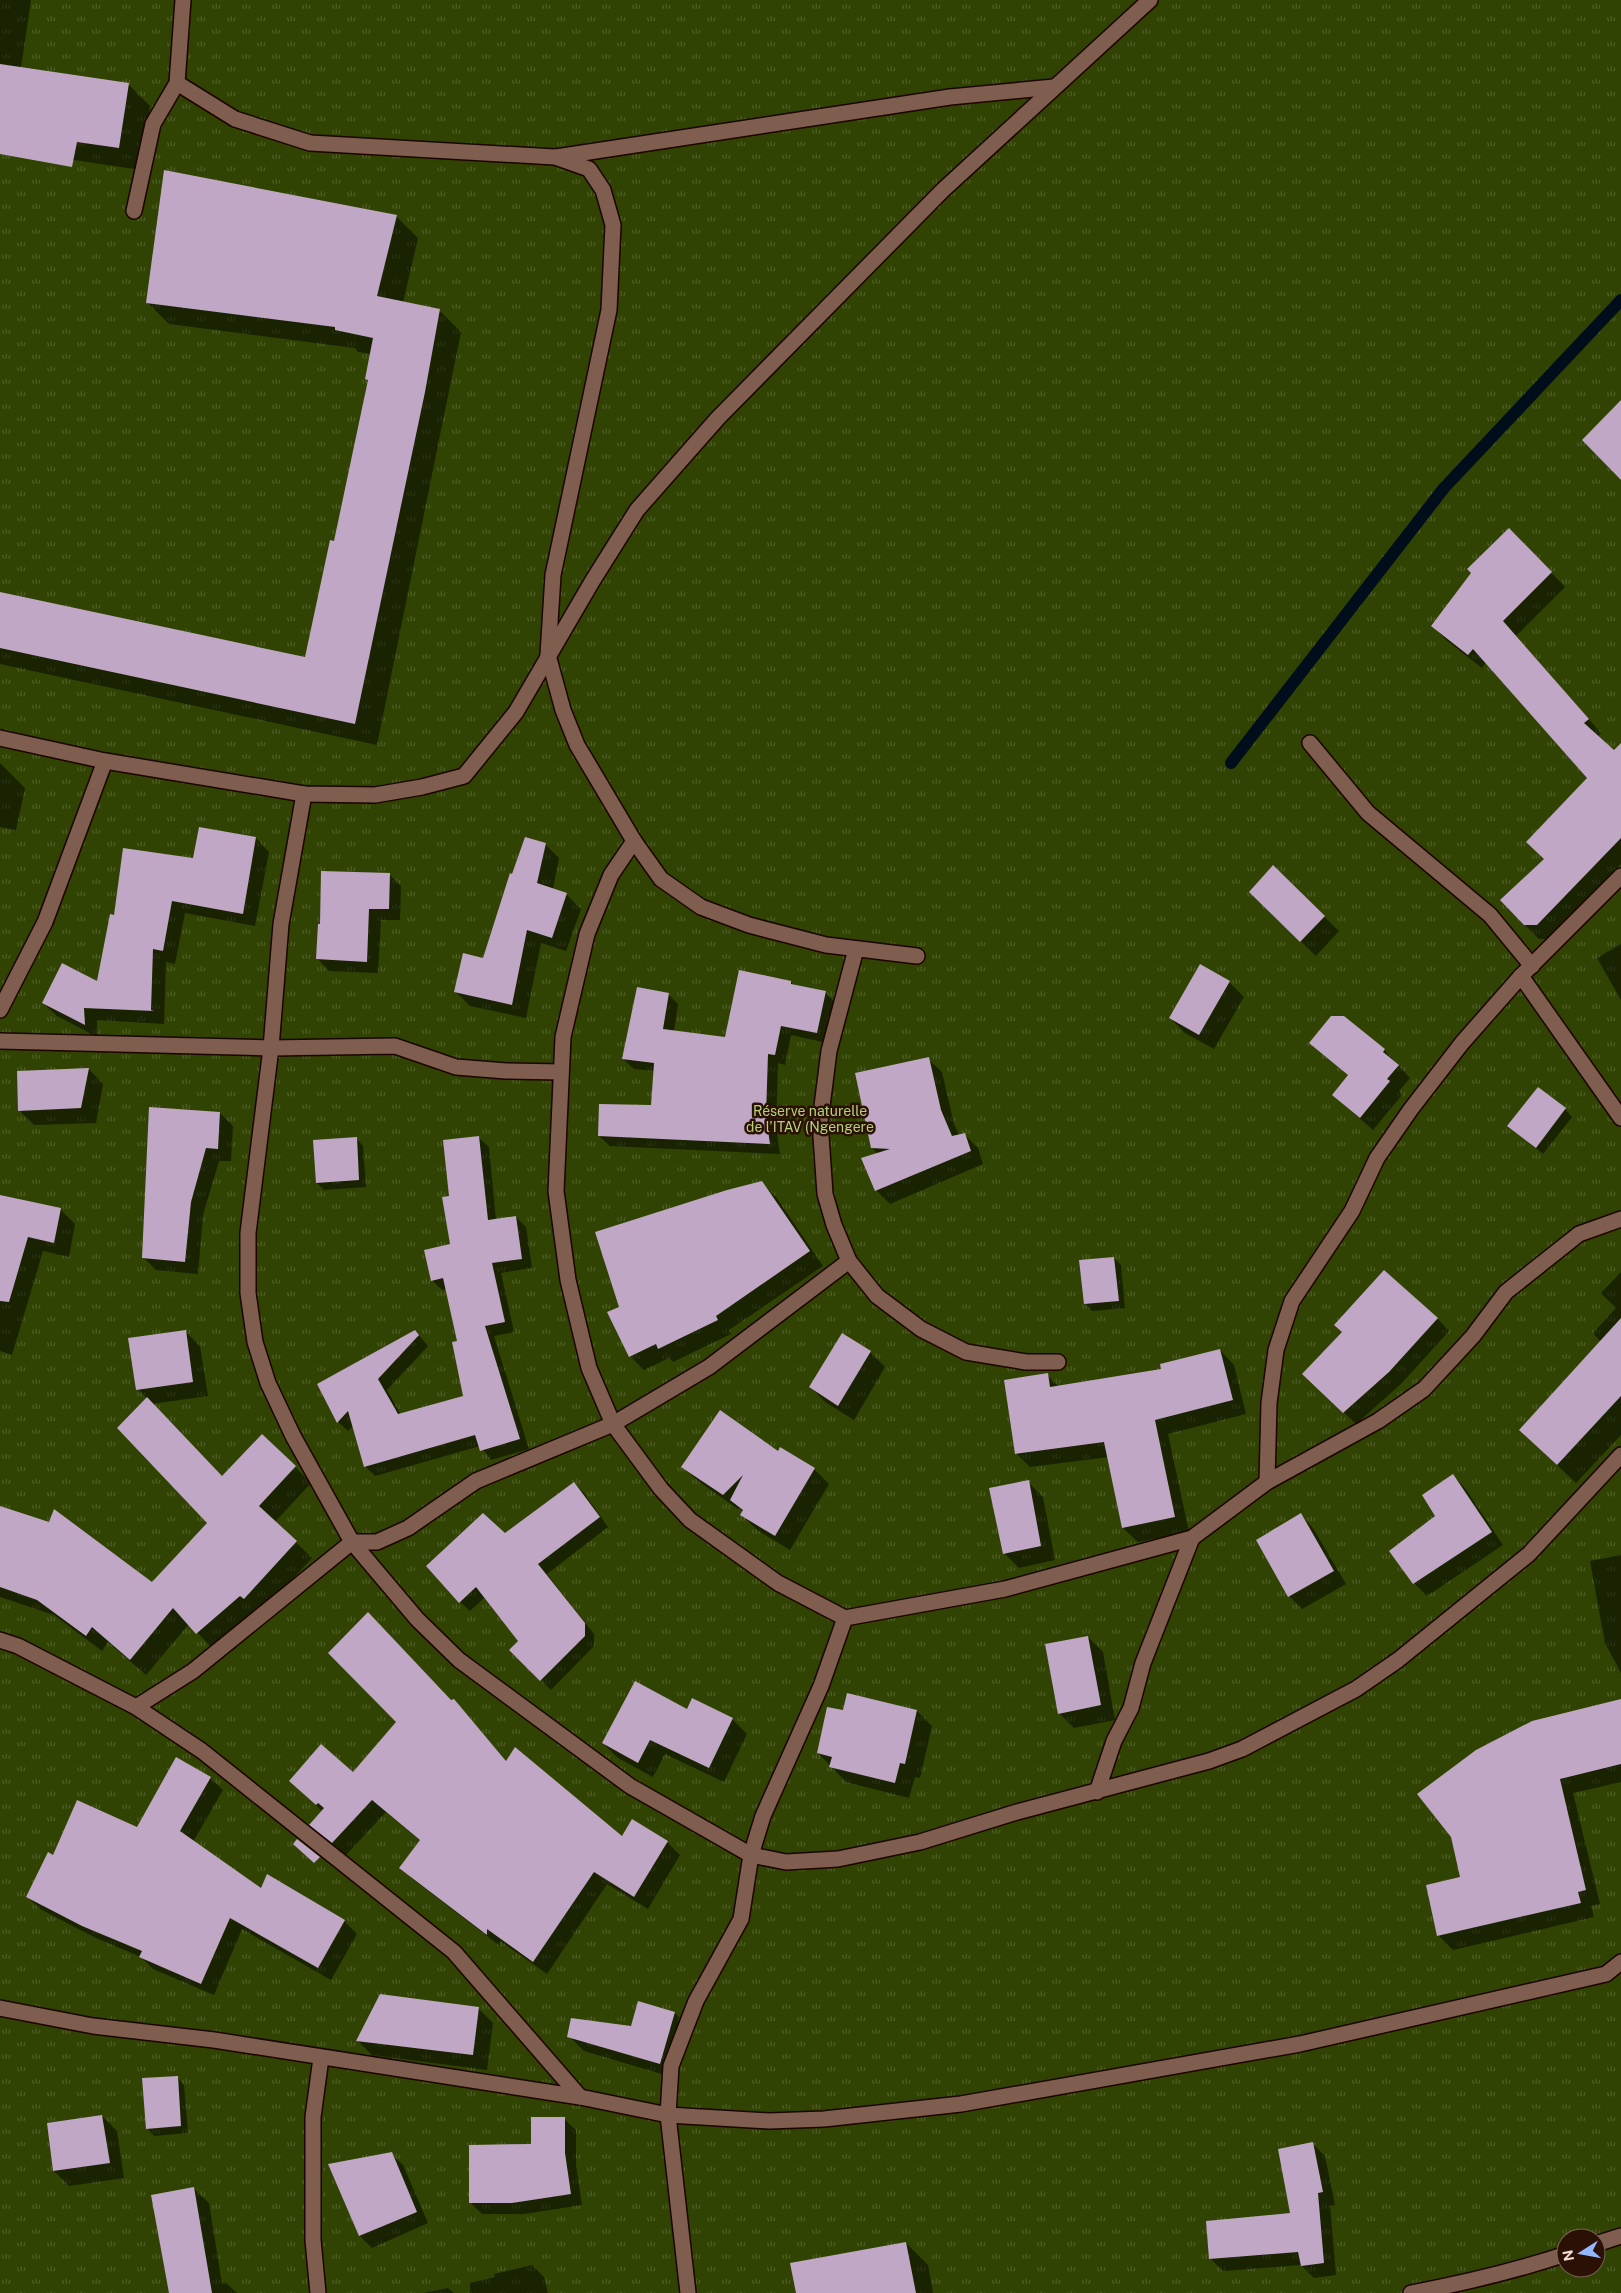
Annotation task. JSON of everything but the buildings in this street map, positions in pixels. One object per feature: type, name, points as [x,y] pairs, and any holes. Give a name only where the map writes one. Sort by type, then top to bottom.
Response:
[{"type":"street","points":[[134,211],[153,124],[177,83],[183,0]]},
{"type":"street","points":[[0,738],[105,761],[304,794],[375,795],[422,787],[464,776],[516,712],[548,655],[637,510],[718,418],[944,190],[1054,87],[1108,41],[1150,0]]},
{"type":"street","points":[[177,83],[235,119],[310,143],[555,157],[940,99],[1054,87]]},
{"type":"street","points":[[555,157],[589,169],[603,190],[613,225],[610,310],[553,575],[548,655],[563,710],[577,745],[634,841],[661,879],[701,907],[749,925],[826,945],[917,956]]},
{"type":"street","points":[[1310,742],[1368,813],[1490,915],[1621,1118]]},
{"type":"street","points":[[0,1010],[45,922],[105,761]]},
{"type":"street","points":[[304,794],[281,924],[271,1048],[248,1233],[248,1293],[255,1342],[268,1383],[293,1436],[352,1542],[417,1619],[459,1660],[630,1786],[751,1855],[786,1862],[838,1858],[920,1842],[1017,1812],[1209,1761],[1242,1749],[1356,1689],[1398,1660],[1530,1554],[1621,1455]]},
{"type":"street","points":[[634,841],[611,875],[586,934],[563,1037],[560,1072],[556,1191],[568,1280],[589,1368],[613,1424],[662,1488],[690,1520],[778,1582],[845,1618],[1005,1589],[1192,1538],[1267,1482],[1378,1421],[1424,1389],[1473,1336],[1506,1292],[1579,1234],[1621,1219]]},
{"type":"street","points":[[1267,1482],[1269,1403],[1276,1350],[1292,1301],[1352,1211],[1377,1158],[1411,1109],[1462,1043],[1526,971],[1621,876]]},
{"type":"street","points":[[856,949],[829,1051],[820,1122],[825,1194],[834,1225],[850,1261],[877,1296],[921,1329],[966,1352],[1026,1362],[1058,1362]]},
{"type":"street","points":[[0,1041],[271,1048],[395,1046],[456,1067],[506,1071],[560,1072]]},
{"type":"street","points":[[136,1706],[193,1671],[352,1542],[377,1542],[408,1528],[476,1481],[613,1424],[709,1367],[850,1261]]},
{"type":"street","points":[[1097,1792],[1114,1742],[1131,1708],[1143,1663],[1192,1538]]},
{"type":"street","points":[[688,2293],[668,2114],[672,2066],[696,2001],[741,1919],[751,1855],[763,1816],[820,1686],[845,1618]]},
{"type":"street","points":[[0,1640],[18,1646],[136,1706],[202,1751],[454,1952],[580,2097]]},
{"type":"street","points":[[0,2008],[93,2026],[214,2040],[580,2097],[668,2114],[788,2120],[824,2119],[961,2104],[1300,2044],[1606,1974],[1621,1962]]},
{"type":"street","points":[[1606,1974],[1621,1979]]},
{"type":"street","points":[[318,2293],[313,2240],[313,2117],[321,2058]]},
{"type":"street","points":[[1606,2241],[1621,2236]]},
{"type":"street","points":[[1411,2293],[1494,2276],[1556,2257]]},
{"type":"green space","name":"Réserve naturelle de l'ITAV (Ngengere","points":[[0,0],[1621,0],[1621,2293],[0,2293]]},
{"type":"waterway","points":[[1231,763],[1444,488],[1621,300]]}]
